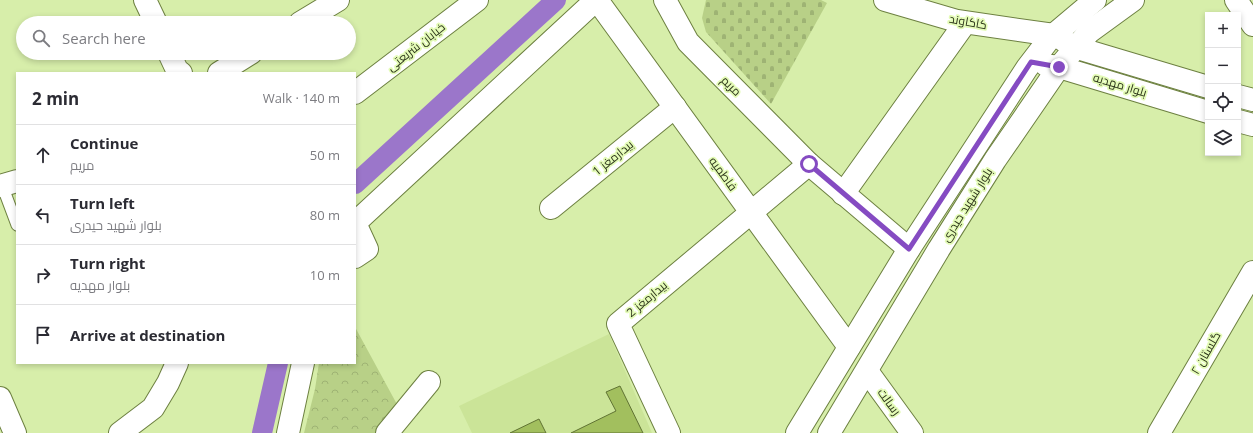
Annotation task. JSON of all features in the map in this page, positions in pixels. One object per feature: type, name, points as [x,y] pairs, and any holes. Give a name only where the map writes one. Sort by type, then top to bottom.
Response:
[{"type":"street","points":[[145,0],[153,16]]},
{"type":"street","points":[[312,16],[338,0]]},
{"type":"street","name":"خیابان شریعتی","points":[[356,92],[477,0]]},
{"type":"street","points":[[356,222],[597,0]]},
{"type":"street","name":"فاطمیه","points":[[597,0],[849,347]]},
{"type":"street","name":"مریم","points":[[665,0],[688,42],[809,164],[909,249]]},
{"type":"street","name":"کاکاوند","points":[[885,0],[965,22],[1054,35]]},
{"type":"street","name":"بلوار شهید حیدری","points":[[797,433],[909,249],[1031,62],[1054,35],[1095,0]]},
{"type":"street","name":"بلوار شهید حیدری","points":[[829,433],[939,249],[987,173],[1059,67],[1074,47],[1102,21],[1133,0]]},
{"type":"street","points":[[1236,0],[1253,25]]},
{"type":"street","points":[[843,194],[965,22]]},
{"type":"street","name":"بلوار مهدیه","points":[[1054,35],[1074,47],[1205,86]]},
{"type":"street","points":[[172,60],[177,70],[180,72]]},
{"type":"street","points":[[221,72],[240,60]]},
{"type":"street","name":"بلوار مهدیه","points":[[1031,62],[1059,67],[1205,111]]},
{"type":"street","points":[[1241,97],[1253,100]]},
{"type":"street","name":"بیدارمغز 1","points":[[551,208],[675,107]]},
{"type":"street","points":[[1241,122],[1253,125]]},
{"type":"street","points":[[750,211],[809,164]]},
{"type":"street","name":"بیدارمغز 2","points":[[669,433],[618,324],[750,211]]},
{"type":"street","points":[[356,225],[367,249],[356,256]]},
{"type":"street","name":"گلستان ۲","points":[[1159,433],[1253,272]]},
{"type":"street","name":"رسالت","points":[[849,347],[912,433]]},
{"type":"street","points":[[120,433],[153,408],[168,383],[177,364]]},
{"type":"street","points":[[288,433],[303,364]]},
{"type":"street","points":[[387,433],[429,382]]},
{"type":"street","points":[[0,398],[15,433]]},
{"type":"lane","points":[[6,184],[16,221]]},
{"type":"shaded area","points":[[609,334],[652,433],[472,433],[459,406]]},
{"type":"green space","points":[[706,0],[821,0],[827,3],[771,104],[706,32],[702,18]]},
{"type":"green space","points":[[356,329],[405,419],[393,433],[304,433],[315,389],[319,364],[356,364]]},
{"type":"building","points":[[620,386],[643,433],[571,433],[616,411],[606,392]]},
{"type":"building","points":[[539,419],[546,433],[510,433]]},
{"type":"waterway","points":[[356,183],[556,0]]},
{"type":"waterway","points":[[262,433],[278,364]]},
{"type":"route","points":[[809,164],[909,249],[1031,62],[1059,67]]}]
